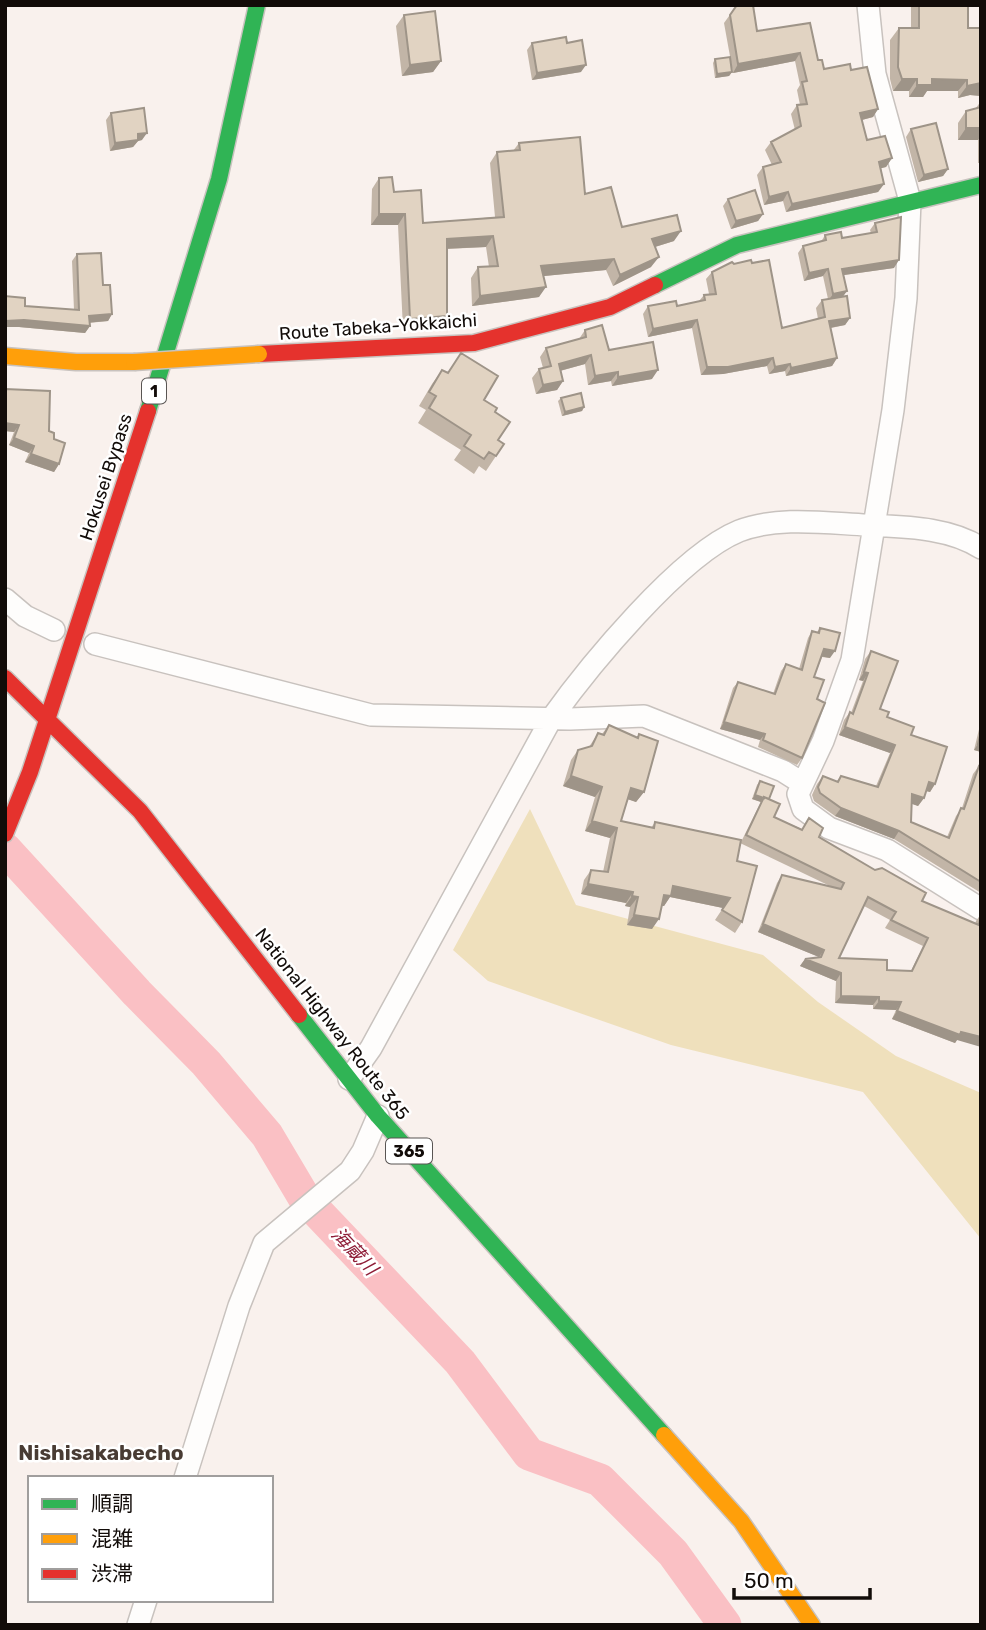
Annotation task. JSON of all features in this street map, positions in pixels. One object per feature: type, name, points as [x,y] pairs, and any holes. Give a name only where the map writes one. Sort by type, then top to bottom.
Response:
[{"type":"main road","name":"Hokusei Bypass","points":[[5,834],[30,772],[182,306],[219,179],[257,5]]},
{"type":"main road","name":"Route Tabeka-Yokkaichi","points":[[5,356],[76,362],[134,362],[474,343],[610,307],[737,245],[981,185]]},
{"type":"main road","name":"National Highway Route 365","points":[[5,678],[140,811],[349,1079],[374,1121],[741,1521],[812,1625]]},
{"type":"street","points":[[868,5],[875,75],[910,201],[901,342],[881,491],[872,525],[852,660],[823,741],[798,794],[803,809],[829,828],[887,850],[981,909]]},
{"type":"street","points":[[349,1079],[371,1048],[551,719],[582,676],[672,581],[720,541],[762,525],[811,523],[927,529],[972,542],[981,548]]},
{"type":"street","points":[[5,600],[25,616],[54,630]]},
{"type":"street","points":[[95,644],[370,715],[551,719],[632,716],[657,718],[783,771],[802,783]]},
{"type":"street","points":[[186,1476],[255,1261],[264,1243],[351,1171],[363,1152],[374,1121]]},
{"type":"street","points":[[138,1625],[145,1602]]},
{"type":"shaded area","points":[[530,809],[576,905],[763,955],[818,1002],[896,1056],[981,1093],[981,1239],[863,1092],[671,1045],[488,981],[453,950]]},
{"type":"building","points":[[737,5],[753,5],[757,31],[810,23],[818,60],[822,60],[824,69],[850,64],[851,70],[867,67],[878,109],[860,113],[867,140],[885,136],[892,158],[879,162],[884,184],[792,204],[788,192],[769,197],[763,167],[781,162],[771,142],[801,126],[797,105],[807,104],[802,82],[807,81],[800,53],[738,64],[730,15]]},
{"type":"building","points":[[919,5],[968,5],[968,28],[981,28],[981,83],[967,86],[967,80],[932,79],[932,85],[917,85],[917,79],[902,79],[898,67],[899,28],[919,28]]},
{"type":"building","points":[[435,11],[441,61],[410,65],[404,15]]},
{"type":"building","points":[[566,37],[567,43],[582,40],[586,65],[537,73],[532,43]]},
{"type":"building","points":[[730,57],[732,72],[717,74],[715,59]]},
{"type":"building","points":[[981,107],[981,128],[966,128],[966,111]]},
{"type":"building","points":[[144,108],[147,133],[138,134],[138,140],[115,143],[111,113]]},
{"type":"building","points":[[936,123],[948,169],[924,175],[911,129]]},
{"type":"building","points":[[580,137],[585,194],[611,187],[622,227],[677,215],[681,231],[652,239],[659,257],[620,275],[614,259],[541,266],[546,287],[480,296],[478,267],[498,266],[493,236],[447,239],[447,316],[410,319],[405,214],[379,214],[379,178],[392,177],[394,192],[421,190],[423,223],[504,217],[497,152],[520,150],[519,143]]},
{"type":"building","points":[[755,190],[763,214],[736,221],[728,199]]},
{"type":"building","points":[[901,217],[899,260],[842,269],[847,291],[833,294],[828,269],[809,273],[803,246],[826,240],[825,235],[841,232],[842,238],[877,232],[875,223]]},
{"type":"building","points":[[101,253],[103,285],[110,285],[112,314],[89,316],[90,326],[24,320],[5,321],[5,296],[25,298],[25,306],[79,310],[77,254]]},
{"type":"building","points":[[751,260],[752,263],[769,260],[782,328],[825,317],[822,300],[847,296],[850,318],[829,321],[837,358],[791,368],[790,364],[775,367],[773,358],[728,367],[707,367],[697,320],[653,329],[648,306],[676,301],[677,306],[705,300],[704,295],[716,294],[712,272],[732,262],[734,264]]},
{"type":"building","points":[[602,325],[609,350],[653,342],[658,370],[618,377],[618,372],[595,376],[591,355],[559,364],[563,381],[543,385],[539,369],[551,366],[546,348],[586,337],[585,330]]},
{"type":"building","points":[[461,353],[498,376],[484,400],[497,408],[495,412],[510,422],[498,440],[504,444],[496,456],[489,452],[484,459],[464,446],[471,435],[429,408],[436,396],[429,392],[442,370],[448,373]]},
{"type":"building","points":[[5,389],[50,391],[49,431],[54,433],[54,439],[65,443],[59,464],[31,454],[34,446],[14,438],[19,425],[5,423]]},
{"type":"building","points":[[581,393],[584,407],[565,412],[561,398]]},
{"type":"building","points":[[820,628],[840,633],[835,651],[824,649],[814,677],[824,680],[817,699],[825,703],[802,758],[763,740],[765,734],[724,722],[738,682],[775,694],[786,664],[802,670],[812,631],[819,633]]},
{"type":"building","points":[[871,651],[898,661],[880,709],[889,712],[887,717],[914,727],[911,735],[947,747],[935,784],[929,782],[924,798],[912,794],[911,822],[949,838],[961,808],[964,809],[979,766],[981,767],[981,882],[899,831],[841,808],[820,793],[818,787],[823,776],[838,782],[841,776],[878,787],[895,745],[845,727],[850,712],[853,714],[868,673],[864,672]]},
{"type":"building","points":[[609,725],[638,738],[639,734],[658,741],[644,792],[631,788],[621,821],[654,828],[655,822],[741,840],[737,861],[757,866],[742,922],[722,910],[730,898],[673,886],[671,896],[664,895],[659,919],[634,915],[638,897],[632,896],[633,892],[588,884],[591,870],[608,872],[617,828],[592,821],[602,787],[571,776],[578,750],[592,746],[598,733],[604,735]]},
{"type":"building","points":[[760,781],[774,786],[769,799],[755,795]]},
{"type":"building","points":[[764,797],[780,804],[774,817],[802,830],[809,818],[823,828],[819,837],[875,870],[882,868],[926,893],[922,901],[979,925],[981,916],[981,1037],[961,1032],[960,1035],[897,1011],[901,1002],[879,1001],[879,997],[841,996],[841,973],[805,959],[821,957],[824,950],[763,924],[782,875],[841,889],[844,883],[746,835]],"holes":[[[868,897],[896,912],[891,920],[928,938],[912,971],[887,970],[887,960],[839,958]]]},
{"type":"waterway","name":"海蔵川","points":[[5,849],[137,993],[206,1063],[267,1135],[305,1199],[460,1362],[529,1454],[600,1480],[673,1553],[725,1625]]},
{"type":"traffic: fast","points":[[148,411],[219,179],[257,5]]},
{"type":"traffic: fast","points":[[655,285],[737,245],[981,185]]},
{"type":"traffic: fast","points":[[299,1015],[378,1116],[664,1435]]},
{"type":"traffic: slow","points":[[134,362],[259,354]]},
{"type":"traffic: slow","points":[[5,356],[76,362],[134,362]]},
{"type":"traffic: slow","points":[[664,1435],[741,1521],[812,1625]]},
{"type":"traffic: jam","points":[[259,354],[474,343],[610,307],[655,285]]},
{"type":"traffic: jam","points":[[5,834],[30,772],[148,411]]},
{"type":"traffic: jam","points":[[5,678],[140,811],[299,1015]]},
{"type":"district","name":"Nishisakabecho","points":[[101,1453]]}]
